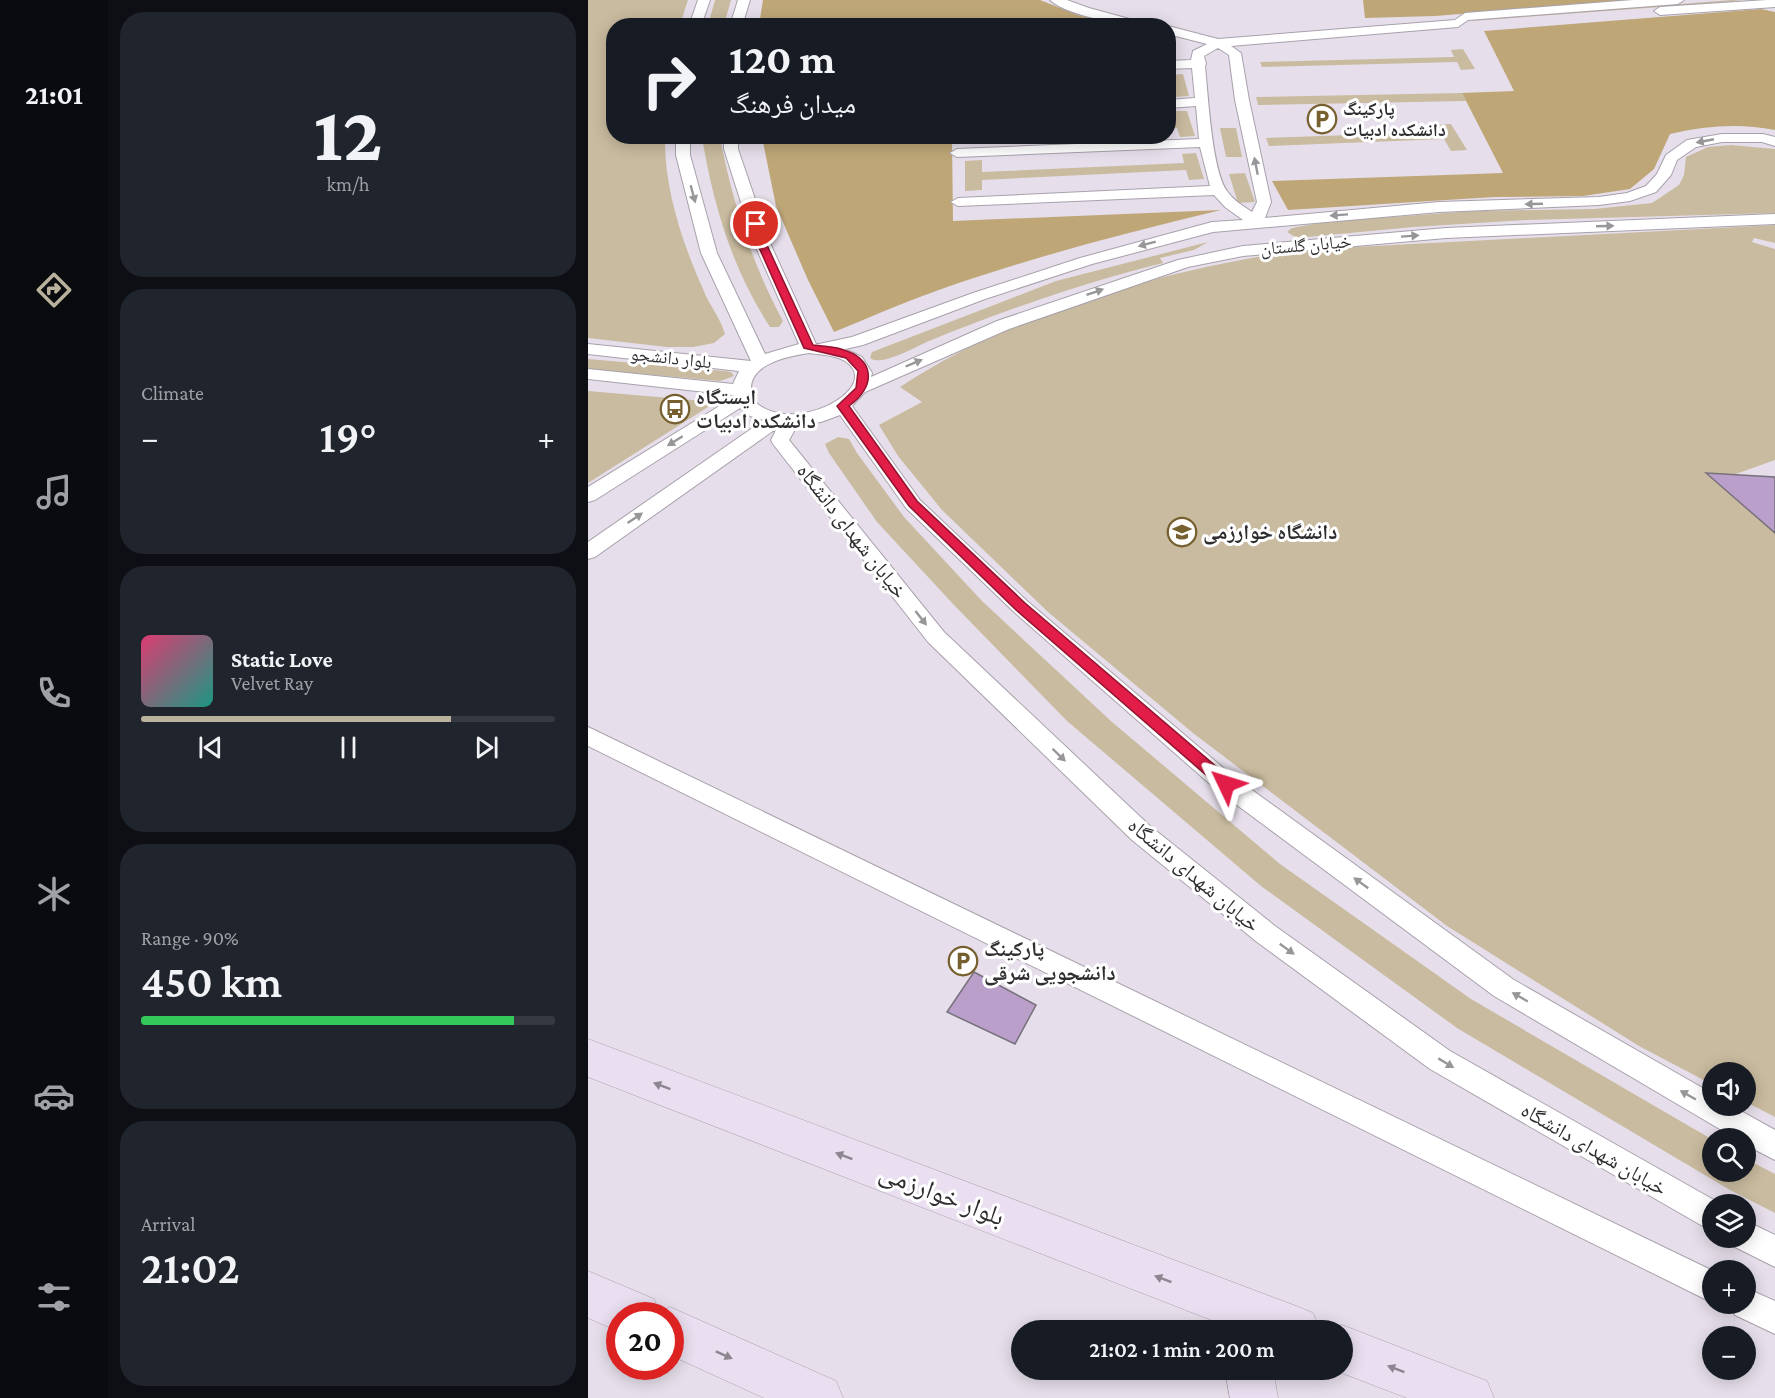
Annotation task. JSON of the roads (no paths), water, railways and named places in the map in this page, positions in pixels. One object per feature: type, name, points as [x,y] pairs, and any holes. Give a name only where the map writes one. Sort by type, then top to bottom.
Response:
[{"type":"main road","name":"بلوار خوارزمی","points":[[588,1058],[1270,1320]]},
{"type":"main road","points":[[588,1293],[607,1302]]},
{"type":"main road","points":[[1199,1293],[1223,1320]]},
{"type":"main road","points":[[684,1337],[819,1398]]},
{"type":"main road","points":[[1353,1354],[1453,1396]]},
{"type":"main road","points":[[1251,1380],[1254,1398]]},
{"type":"lane","points":[[698,18],[704,0]]},
{"type":"lane","points":[[738,18],[744,0]]},
{"type":"lane","points":[[1056,0],[1117,18]]},
{"type":"lane","points":[[1176,32],[1218,43],[1678,0]]},
{"type":"lane","points":[[1769,0],[1775,3]]},
{"type":"lane","points":[[1462,20],[1475,26],[1775,3]]},
{"type":"lane","points":[[958,202],[1218,190],[1206,143],[1201,102],[1200,64],[1197,54],[1218,43]]},
{"type":"lane","name":"خیابان گلستان","points":[[1218,43],[1235,53],[1242,100],[1264,202],[1257,222]]},
{"type":"lane","points":[[1176,65],[1200,64]]},
{"type":"lane","points":[[1176,104],[1201,102]]},
{"type":"lane","name":"خیابان گلستان","points":[[816,348],[857,341],[979,296],[1086,261],[1212,227],[1439,207],[1599,201],[1630,197],[1651,189],[1664,175],[1671,158],[1692,143],[1722,138],[1763,138],[1775,142]]},
{"type":"lane","points":[[957,153],[1206,143]]},
{"type":"lane","points":[[683,144],[683,155],[709,253],[757,365]]},
{"type":"lane","points":[[731,144],[762,243],[816,348]]},
{"type":"lane","name":"خیابان گلستان","points":[[1218,190],[1230,204],[1257,222]]},
{"type":"lane","name":"خیابان گلستان","points":[[861,388],[1003,325],[1184,263],[1243,251],[1446,233],[1727,223],[1775,219]]},
{"type":"lane","points":[[816,348],[850,356],[858,362],[864,370],[864,379],[854,398],[822,416],[785,420],[753,410],[742,394],[745,376],[757,365],[778,354],[816,348]]},
{"type":"lane","name":"بلوار دانشجو","points":[[588,349],[757,365]]},
{"type":"lane","name":"بلوار دانشجو","points":[[588,374],[742,394]]},
{"type":"lane","points":[[588,496],[742,394]]},
{"type":"lane","points":[[843,406],[913,504],[1020,606],[1226,784],[1504,988],[1775,1146]]},
{"type":"lane","points":[[588,552],[785,420]]},
{"type":"lane","name":"خیابان شهدای دانشگاه","points":[[785,420],[780,440],[936,637],[1141,833],[1266,934],[1440,1060],[1702,1211]]},
{"type":"lane","points":[[588,736],[1702,1282]]},
{"type":"lane","points":[[1756,1242],[1775,1252]]},
{"type":"lane","points":[[1756,1309],[1775,1318]]},
{"type":"place","name":"پارکینگ دانشکده ادبیات","points":[[1322,119]]},
{"type":"place","name":"ایستگاه دانشکده ادبیات","points":[[675,409]]},
{"type":"place","name":"دانشگاه خوارزمی","points":[[1182,532]]},
{"type":"place","name":"پارکینگ دانشجویی شرقی","points":[[963,961]]}]
